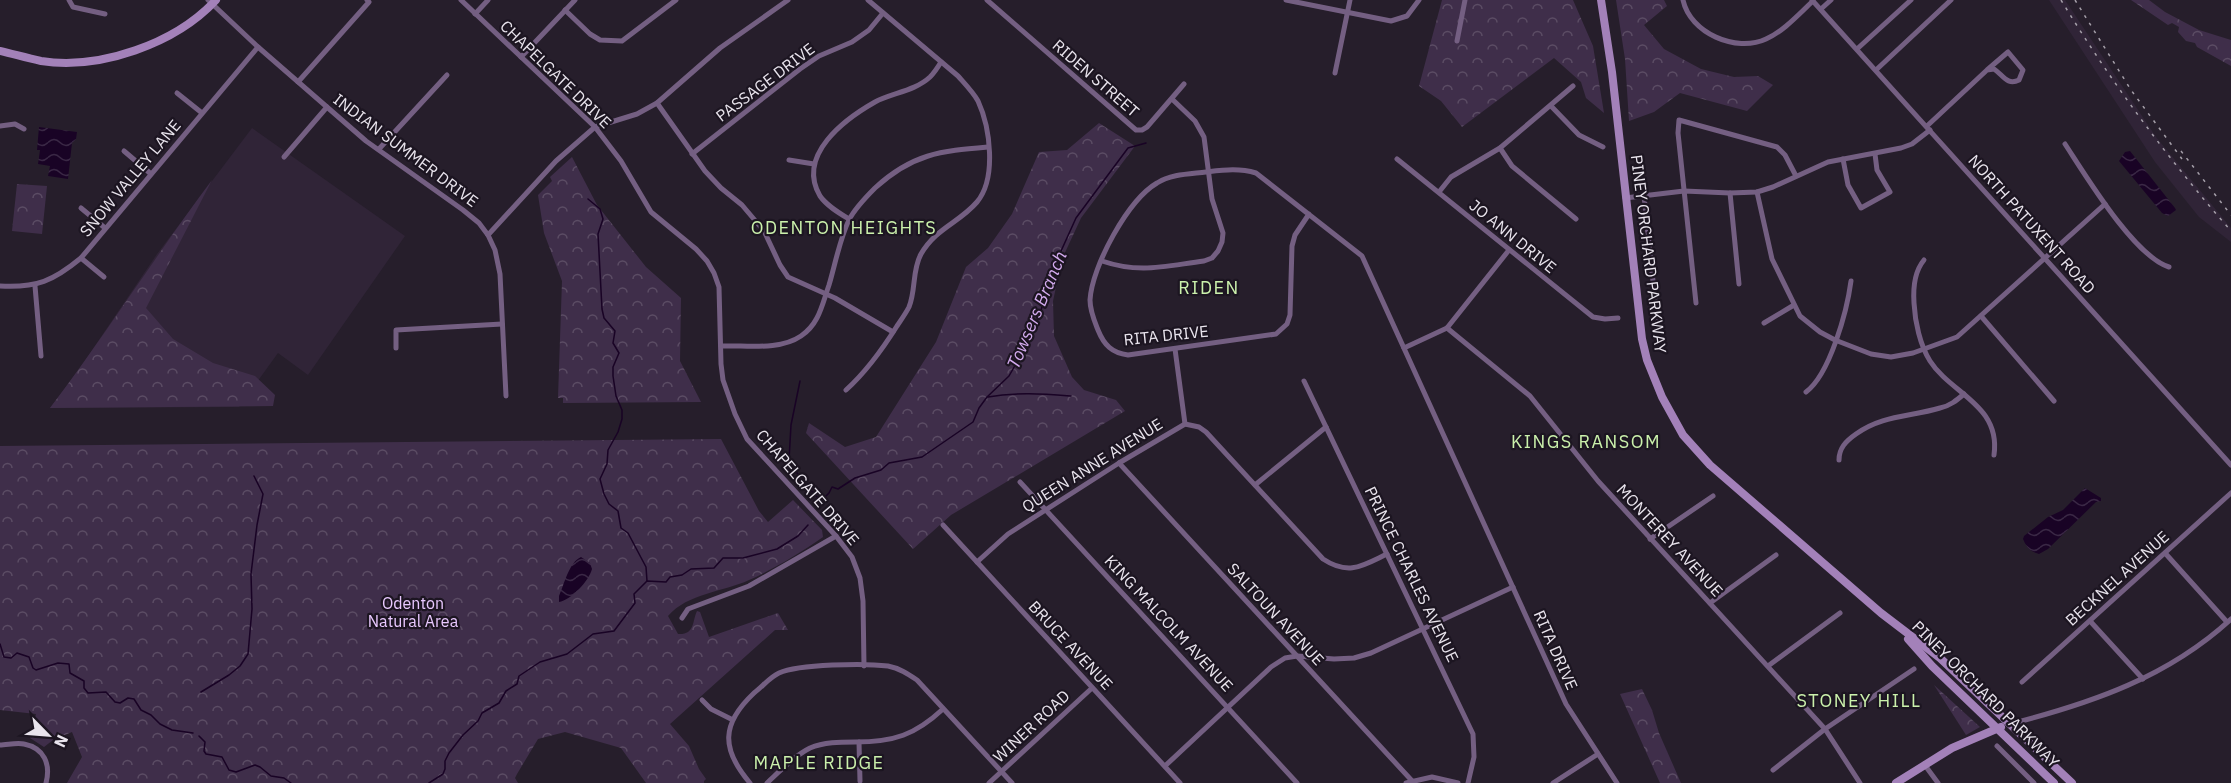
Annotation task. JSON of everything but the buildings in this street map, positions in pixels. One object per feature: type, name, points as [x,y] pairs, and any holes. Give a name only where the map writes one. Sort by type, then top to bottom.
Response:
[{"type":"main road","name":"PINEY ORCHARD PARKWAY","points":[[1601,0],[1612,72],[1638,313],[1647,360],[1662,397],[1683,435],[1726,481],[1896,626],[1940,658],[2072,783]]},
{"type":"main road","points":[[0,51],[42,61],[85,61],[107,58],[146,46],[172,33],[212,1]]},
{"type":"main road","name":"PINEY ORCHARD PARKWAY","points":[[1896,626],[1932,666],[2054,783]]},
{"type":"main road","points":[[1896,783],[1952,748],[2010,724]]},
{"type":"street","points":[[69,0],[73,7],[105,14]]},
{"type":"street","points":[[298,82],[369,2],[367,0]]},
{"type":"street","name":"CHAPELGATE DRIVE","points":[[461,0],[595,127],[621,161],[651,212],[707,261],[718,287],[723,380],[735,414],[747,439],[836,536],[852,557],[860,578],[863,601],[864,666]]},
{"type":"street","points":[[476,14],[489,0]]},
{"type":"street","points":[[521,57],[574,0]]},
{"type":"street","points":[[565,10],[590,34],[600,40],[622,41],[676,0]]},
{"type":"street","points":[[488,235],[556,161],[595,127],[637,114],[657,103],[720,48],[788,0]]},
{"type":"street","points":[[846,390],[864,374],[909,307],[913,279],[920,256],[933,236],[978,201],[986,186],[990,166],[985,123],[977,100],[958,76],[868,0]]},
{"type":"street","name":"RIDEN STREET","points":[[987,0],[1136,130],[1148,127],[1184,84]]},
{"type":"street","points":[[1286,0],[1348,14],[1397,21],[1411,12],[1419,0]]},
{"type":"street","points":[[1335,73],[1350,0]]},
{"type":"street","points":[[1457,41],[1465,0]]},
{"type":"street","points":[[1683,0],[1689,16],[1709,34],[1739,43],[1756,43],[1779,31],[1813,0]]},
{"type":"street","name":"NORTH PATUXENT ROAD","points":[[1813,0],[2231,465]]},
{"type":"street","points":[[1821,9],[1831,0]]},
{"type":"street","points":[[1857,50],[1911,0]]},
{"type":"street","points":[[1876,70],[1951,0]]},
{"type":"street","name":"INDIAN SUMMER DRIVE","points":[[212,1],[258,47],[327,107],[379,149],[463,210],[479,223],[488,235],[495,250],[500,274],[506,396]]},
{"type":"street","name":"PASSAGE DRIVE","points":[[693,154],[800,69],[819,56],[852,42],[869,30],[883,13]]},
{"type":"street","name":"SNOW VALLEY LANE","points":[[0,286],[35,286],[67,270],[81,258],[258,47]]},
{"type":"street","points":[[1625,198],[1684,191],[1730,194],[1757,192],[1828,162],[1906,146],[1929,128],[1987,70],[2008,52],[2023,70],[2019,80],[2011,82],[1994,69],[1987,70]]},
{"type":"street","points":[[849,219],[820,196],[815,180],[814,164],[819,150],[846,123],[875,102],[914,87],[930,77],[941,62]]},
{"type":"street","points":[[379,149],[447,75]]},
{"type":"street","points":[[1438,192],[1459,170],[1500,148],[1572,86]]},
{"type":"street","points":[[177,93],[202,113]]},
{"type":"street","points":[[1102,261],[1119,267],[1142,269],[1204,261],[1212,258],[1222,242],[1223,233],[1212,199],[1204,137],[1200,128],[1172,99]]},
{"type":"street","points":[[657,103],[693,154],[721,188],[755,219],[788,276],[826,294],[893,332]]},
{"type":"street","points":[[1551,106],[1579,135],[1602,147]]},
{"type":"street","points":[[284,157],[327,107]]},
{"type":"street","points":[[1696,303],[1678,133],[1679,120],[1777,147],[1785,155],[1796,176]]},
{"type":"street","points":[[0,126],[15,124],[24,129]]},
{"type":"street","points":[[2065,144],[2105,204],[2151,257],[2169,267]]},
{"type":"street","points":[[720,346],[773,345],[787,343],[800,336],[813,326],[821,311],[849,219],[869,194],[893,172],[915,160],[942,151],[988,147]]},
{"type":"street","points":[[1500,148],[1512,166],[1576,219]]},
{"type":"street","points":[[124,151],[151,174]]},
{"type":"street","points":[[1843,159],[1848,184],[1861,208],[1890,192],[1877,170],[1875,154]]},
{"type":"street","name":"JO ANN DRIVE","points":[[1397,159],[1593,317],[1605,320],[1618,318]]},
{"type":"street","points":[[789,160],[814,164]]},
{"type":"street","name":"RITA DRIVE","points":[[1309,214],[1295,235],[1292,246],[1290,315],[1282,330],[1269,337],[1128,355],[1109,348],[1101,338],[1091,311],[1092,291],[1102,261],[1119,224],[1156,183],[1167,178],[1236,169],[1256,173],[1309,214],[1362,256],[1566,704],[1617,783]]},
{"type":"street","points":[[1757,192],[1772,259],[1794,305],[1808,322],[1835,340],[1881,356],[1901,356],[1957,337],[2105,204]]},
{"type":"street","points":[[1730,194],[1739,284]]},
{"type":"street","points":[[1644,196],[1657,319]]},
{"type":"street","points":[[81,208],[105,228]]},
{"type":"street","points":[[1404,348],[1447,328],[1509,250]]},
{"type":"street","points":[[81,258],[104,277]]},
{"type":"street","points":[[1924,260],[1917,272],[1913,294],[1916,320],[1924,349],[1934,366],[1984,414],[1990,423],[1995,438],[1994,455]]},
{"type":"street","points":[[1806,392],[1817,382],[1835,340],[1846,312],[1851,281]]},
{"type":"street","points":[[35,286],[41,356]]},
{"type":"street","points":[[1764,323],[1794,305]]},
{"type":"street","points":[[1981,316],[2054,401]]},
{"type":"street","points":[[396,348],[396,330],[502,324]]},
{"type":"street","name":"MONTEREY AVENUE","points":[[1447,328],[1530,396],[1575,454],[1650,539],[1825,729],[1860,783]]},
{"type":"street","points":[[1175,349],[1185,424]]},
{"type":"street","name":"PRINCE CHARLES AVENUE","points":[[1304,381],[1473,734],[1474,757],[1468,783]]},
{"type":"street","points":[[1839,460],[1841,448],[1845,442],[1873,423],[1896,416],[1939,409],[1952,404],[1964,394]]},
{"type":"street","name":"QUEEN ANNE AVENUE","points":[[977,562],[1008,534],[1185,424],[1199,427],[1206,432],[1323,559],[1332,565],[1341,569],[1350,569],[1387,554]]},
{"type":"street","points":[[1255,485],[1326,427]]},
{"type":"street","name":"SALTOUN AVENUE","points":[[1119,463],[1411,782]]},
{"type":"street","name":"KING MALCOLM AVENUE","points":[[1020,482],[1298,783]]},
{"type":"street","name":"BECKNEL AVENUE","points":[[2022,682],[2231,493]]},
{"type":"street","points":[[1650,539],[1713,496]]},
{"type":"street","name":"BRUCE AVENUE","points":[[943,525],[1180,783]]},
{"type":"street","points":[[682,618],[688,609],[748,586],[836,536]]},
{"type":"street","points":[[2010,724],[2081,705],[2143,680],[2182,657],[2229,621],[2165,553]]},
{"type":"street","points":[[1710,603],[1776,555]]},
{"type":"street","points":[[1165,766],[1271,667],[1285,658],[1297,656],[1354,658],[1371,653],[1513,587]]},
{"type":"street","points":[[1768,666],[1840,613]]},
{"type":"street","points":[[2090,621],[2143,680]]},
{"type":"street","points":[[750,783],[737,767],[729,750],[728,733],[731,719],[744,703],[778,674],[801,667],[864,666],[890,666],[904,671],[916,680],[1012,783]]},
{"type":"street","points":[[1773,770],[1825,729],[1914,669]]},
{"type":"street","name":"WINER ROAD","points":[[989,783],[1092,688]]},
{"type":"street","points":[[702,700],[711,709],[731,719]]},
{"type":"street","points":[[767,783],[792,760],[811,748],[831,742],[892,740],[913,733],[943,709]]},
{"type":"street","points":[[859,742],[860,781]]},
{"type":"street","points":[[0,745],[23,744],[42,752],[48,764],[46,783]]},
{"type":"street","points":[[1997,746],[2034,783]]},
{"type":"street","points":[[1553,783],[1598,754]]},
{"type":"street","points":[[2018,767],[2026,758]]},
{"type":"street","points":[[1924,764],[1938,783]]},
{"type":"street","points":[[1411,782],[1432,777],[1458,783]]},
{"type":"shaded area","points":[[2049,0],[2065,0],[2156,137],[2231,228],[2231,242],[2199,217],[2155,162]]},
{"type":"shaded area","points":[[252,128],[405,236],[308,375],[278,353],[239,407],[50,408],[157,254]]},
{"type":"green space","points":[[1442,0],[1573,0],[1593,46],[1604,113],[1586,98],[1581,82],[1554,58],[1462,127],[1441,101],[1419,86]]},
{"type":"green space","points":[[1616,0],[1664,0],[1667,6],[1644,25],[1664,49],[1701,69],[1734,77],[1758,76],[1773,85],[1747,111],[1680,93],[1654,112],[1629,121],[1625,59]]},
{"type":"green space","points":[[2131,0],[2149,0],[2165,12],[2199,30],[2231,40],[2231,66],[2197,47],[2195,43],[2186,41],[2178,32],[2179,27],[2172,23],[2168,25]]},
{"type":"green space","points":[[1099,123],[1135,146],[1081,218],[1062,259],[1053,301],[1054,336],[1072,377],[1084,390],[1116,400],[1125,411],[951,515],[913,549],[806,433],[809,423],[845,447],[876,437],[936,342],[966,267],[988,248],[1012,214],[1039,152],[1067,150]]},
{"type":"green space","points":[[572,157],[597,205],[646,267],[681,298],[680,361],[701,402],[563,403],[563,398],[558,398],[562,281],[544,233],[538,195],[552,181],[550,177]]},
{"type":"green space","points":[[212,180],[146,308],[173,339],[213,363],[255,376],[275,395],[273,406],[50,408],[91,352]]},
{"type":"green space","points":[[17,184],[47,186],[42,234],[12,231]]},
{"type":"green space","name":"Odenton Natural Area","points":[[721,439],[759,511],[768,522],[793,500],[822,530],[823,537],[768,571],[739,584],[685,602],[668,616],[678,634],[690,630],[697,611],[700,612],[709,637],[778,613],[788,630],[775,630],[670,724],[689,746],[706,779],[704,783],[646,783],[621,748],[565,732],[538,739],[515,778],[518,783],[67,783],[82,757],[72,732],[53,740],[44,747],[30,738],[36,714],[0,710],[0,446]]},
{"type":"green space","points":[[1934,685],[1980,727],[1966,735]]},
{"type":"green space","points":[[1642,689],[1681,783],[1660,783],[1620,694]]},
{"type":"water","points":[[39,127],[77,132],[76,139],[72,143],[68,179],[48,176],[50,166],[38,164]]},
{"type":"water","points":[[2130,151],[2175,208],[2176,210],[2168,216],[2162,213],[2119,161],[2125,152]]},
{"type":"water","points":[[2085,488],[2101,498],[2101,501],[2096,502],[2048,549],[2039,554],[2029,549],[2023,539],[2024,536],[2048,517],[2063,510]]},
{"type":"water","points":[[581,557],[590,563],[592,569],[590,574],[574,594],[559,602],[559,596],[570,569]]},
{"type":"waterway","name":"Towsers Branch","points":[[820,507],[821,501],[832,487],[838,489],[855,478],[881,470],[889,463],[922,457],[973,422],[979,408],[1009,376],[1021,355],[1027,337],[1040,314],[1052,271],[1076,218],[1128,148],[1146,143]]},
{"type":"waterway","points":[[588,199],[600,209],[603,219],[598,234],[602,309],[604,318],[615,331],[613,343],[619,353],[613,367],[613,376],[616,396],[622,410],[618,432],[608,450],[607,464],[600,479],[609,504],[618,511],[621,528],[628,533],[646,567],[647,581]]},
{"type":"waterway","points":[[800,381],[791,425],[789,460],[802,481],[820,500]]},
{"type":"waterway","points":[[988,397],[1019,394],[1071,396]]},
{"type":"waterway","points":[[201,692],[229,675],[240,666],[248,654],[252,609],[251,574],[263,494],[254,476]]},
{"type":"waterway","name":"Towsers Branch","points":[[429,783],[443,774],[449,753],[478,721],[482,713],[499,703],[506,691],[517,684],[519,676],[540,662],[567,654],[593,634],[614,631],[635,603],[634,594],[647,581],[666,582],[670,577],[682,575],[691,569],[714,568],[723,558],[743,558],[777,549],[798,536],[808,525]]},
{"type":"waterway","name":"Towsers Branch","points":[[0,644],[4,657],[11,658],[17,653],[29,657],[36,670],[58,663],[69,664],[70,673],[84,681],[84,688],[88,693],[106,692],[115,702],[120,703],[128,698],[134,699],[141,710],[151,715],[160,724],[172,730],[193,733]]},
{"type":"waterway","name":"Towsers Branch","points":[[199,736],[205,742],[206,754],[222,757],[229,770],[236,772],[255,765],[271,776],[284,778],[291,783]]},
{"type":"railway","points":[[2061,0],[2141,119],[2231,231]]},
{"type":"railway","points":[[2075,0],[2131,90],[2182,159]]},
{"type":"railway","points":[[2181,151],[2231,215]]},
{"type":"district","name":"ODENTON HEIGHTS","points":[[844,228]]},
{"type":"district","name":"RIDEN","points":[[1209,288]]},
{"type":"district","name":"KINGS RANSOM","points":[[1586,442]]},
{"type":"district","name":"STONEY HILL","points":[[1859,701]]},
{"type":"district","name":"MAPLE RIDGE","points":[[819,763]]}]
